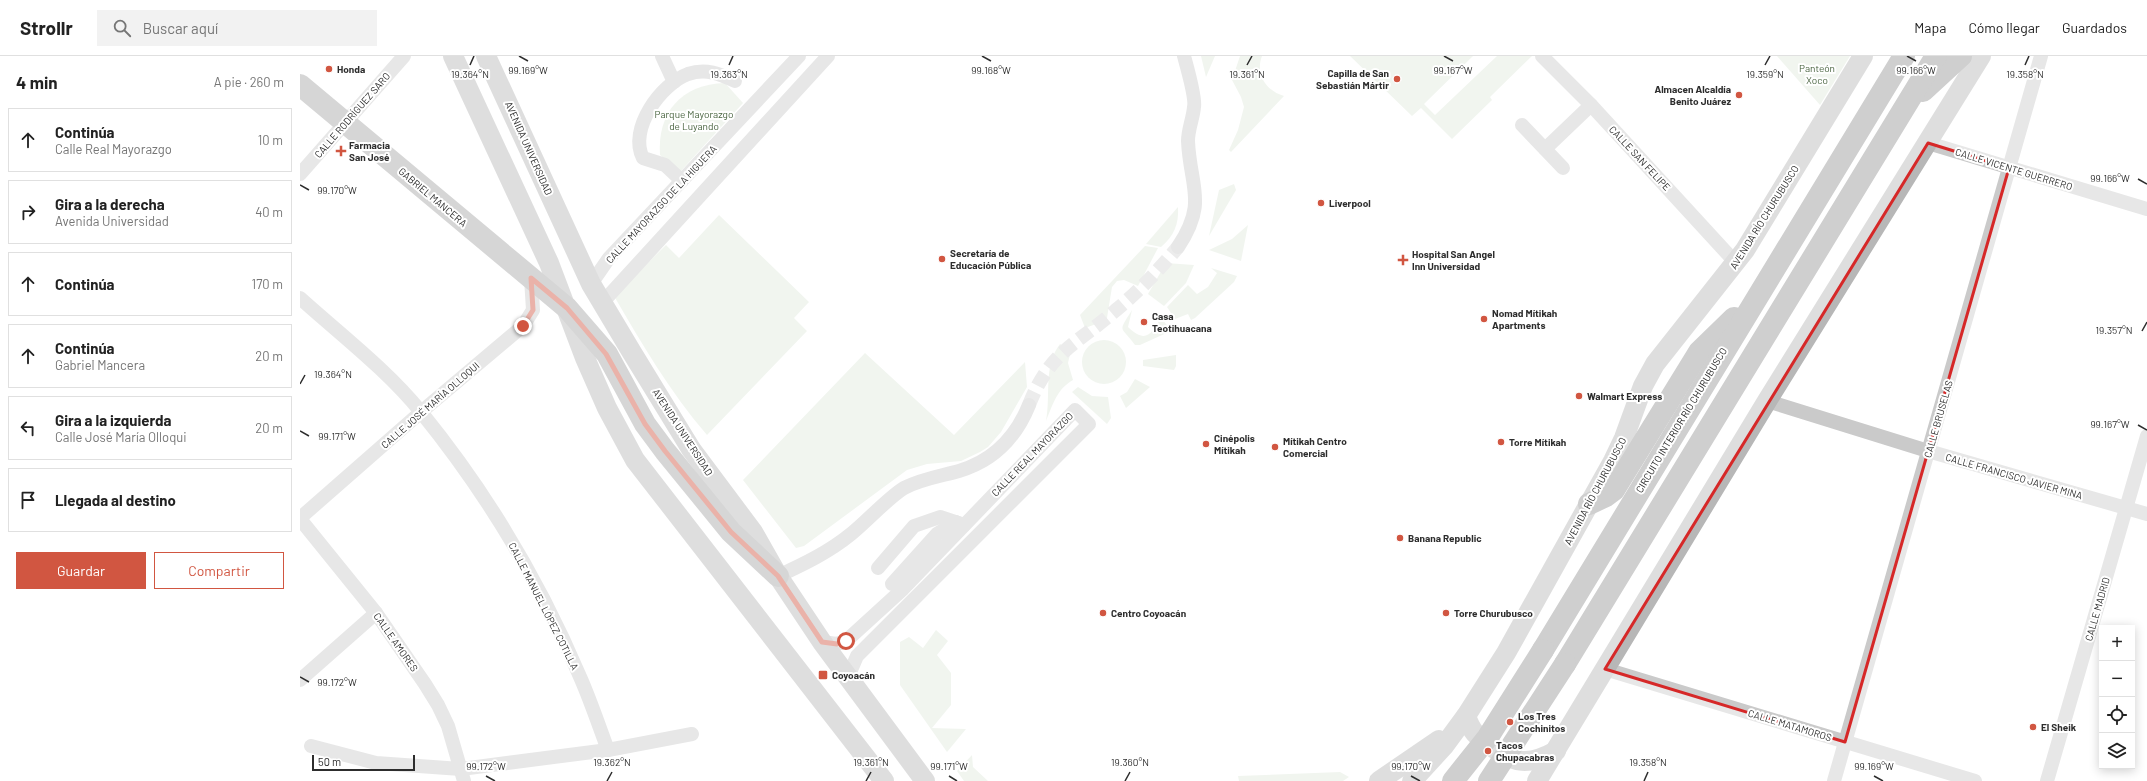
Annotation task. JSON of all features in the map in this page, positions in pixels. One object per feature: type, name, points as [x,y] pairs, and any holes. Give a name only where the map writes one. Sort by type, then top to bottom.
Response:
[{"type":"highway","name":"CIRCUITO INTERIOR RÍO CHURUBUSCO","points":[[1453,781],[1488,737],[1543,650],[1754,300],[1904,56]]},
{"type":"highway","points":[[1489,781],[1565,664],[1936,56]]},
{"type":"highway","points":[[1899,117],[1923,90],[1961,56]]},
{"type":"highway","points":[[1589,504],[1606,496],[1614,490],[1699,352],[1754,300]]},
{"type":"main road","points":[[453,56],[549,263],[585,358],[607,408],[635,460],[884,781]]},
{"type":"main road","name":"AVENIDA UNIVERSIDAD","points":[[486,56],[591,284],[691,449],[753,532],[778,576],[822,642],[926,781]]},
{"type":"main road","name":"AVENIDA RÍO CHURUBUSCO","points":[[1412,781],[1463,721],[1506,653],[1621,444],[1643,386],[1655,364],[1736,263],[1863,56]]},
{"type":"main road","points":[[1537,781],[1767,401],[1981,56]]},
{"type":"main road","name":"GABRIEL MANCERA","points":[[300,85],[344,124],[567,308],[606,354],[645,424],[665,451],[731,532],[778,576]]},
{"type":"main road","points":[[549,263],[559,270],[591,284]]},
{"type":"main road","points":[[1379,781],[1463,721],[1476,735],[1507,758],[1530,761],[1545,757],[1556,751]]},
{"type":"street","name":"CALLE RODRÍGUEZ SARO","points":[[300,174],[404,56]]},
{"type":"street","points":[[662,56],[674,82]]},
{"type":"street","name":"CALLE MAYORAZGO DE LA HIGUERA","points":[[591,284],[609,258],[799,56]]},
{"type":"street","points":[[602,302],[828,56]]},
{"type":"street","points":[[1178,247],[1190,226],[1194,215],[1196,196],[1188,141],[1190,124],[1195,107],[1184,56]]},
{"type":"street","name":"CALLE SAN FELIPE","points":[[1542,56],[1591,105],[1736,263]]},
{"type":"street","name":"CALLE BRUSELAS","points":[[1834,781],[2041,56]]},
{"type":"street","points":[[682,181],[665,165],[643,158],[639,150],[638,140],[649,110],[674,82],[689,74],[706,71],[716,72],[735,81]]},
{"type":"street","points":[[1545,149],[1591,105]]},
{"type":"street","points":[[1522,125],[1562,168]]},
{"type":"street","name":"CALLE VICENTE GUERRERO","points":[[1928,143],[2147,209]]},
{"type":"street","name":"CALLE JOSÉ MARÍA OLLOQUI","points":[[300,519],[421,412],[523,326],[533,310],[531,278]]},
{"type":"street","name":"CALLE MANUEL LÓPEZ COTILLA","points":[[300,298],[391,380],[421,412],[477,488],[532,579],[582,679],[608,750]]},
{"type":"street","name":"CALLE FRANCISCO JAVIER MINA","points":[[1767,401],[1928,451],[2147,514]]},
{"type":"street","points":[[778,576],[810,562],[850,535],[904,489],[935,476],[971,467],[992,455],[1015,433],[1029,405]]},
{"type":"street","name":"CALLE REAL MAYORAZGO","points":[[822,642],[837,644],[846,641],[902,591],[1089,424],[1075,410],[960,524],[902,591],[855,659],[848,677]]},
{"type":"street","name":"CALLE MADRID","points":[[2047,781],[2147,436]]},
{"type":"street","points":[[878,568],[914,526],[940,517],[960,524]]},
{"type":"street","name":"CALLE AMORES","points":[[300,519],[376,613],[407,655],[438,705],[448,726],[463,775]]},
{"type":"street","points":[[300,680],[376,613]]},
{"type":"street","name":"CALLE MATAMOROS","points":[[1605,669],[1975,781]]},
{"type":"street","points":[[311,746],[376,763],[463,775],[692,734]]},
{"type":"highlighted area","points":[[1928,143],[2009,168],[1845,742],[1605,669]]},
{"type":"green space","points":[[1201,56],[1215,56],[1206,77]]},
{"type":"green space","points":[[1240,56],[1262,56],[1260,69],[1264,81],[1272,90],[1284,96],[1231,152],[1229,150],[1238,130],[1244,107],[1241,97],[1232,80]]},
{"type":"green space","points":[[1350,56],[1473,56],[1424,104],[1435,115],[1497,56],[1532,56],[1490,97],[1492,100],[1452,139],[1421,108],[1412,116]]},
{"type":"green space","name":"Panteón Xoco","points":[[1777,56],[1850,56],[1820,105]]},
{"type":"green space","name":"Parque Mayorazgo de Luyando","points":[[725,83],[743,103],[680,172],[660,155],[660,140],[663,126],[668,114],[684,95],[709,85]]},
{"type":"green space","points":[[1234,184],[1236,190],[1209,236],[1219,190]]},
{"type":"green space","points":[[1178,207],[1178,219],[1175,229],[1166,243],[1161,247],[1146,244]]},
{"type":"green space","points":[[719,215],[809,302],[794,318],[807,331],[707,435],[669,385],[614,296],[666,245],[679,258]]},
{"type":"green space","points":[[1248,225],[1241,261],[1209,250],[1232,239]]},
{"type":"green space","points":[[1145,246],[1158,248],[1138,286],[1124,280],[1117,281],[1112,287],[1106,324],[1099,323],[1085,328],[1080,315]]},
{"type":"green space","points":[[1166,263],[1194,265],[1186,283],[1164,306],[1148,294]]},
{"type":"green space","points":[[1211,268],[1237,276],[1234,282],[1195,318],[1191,320],[1188,314],[1175,319],[1167,307],[1188,285],[1197,294],[1208,287],[1217,273]]},
{"type":"green space","points":[[1132,310],[1128,327],[1139,335],[1143,336],[1151,333],[1161,317],[1171,331],[1140,345],[1135,345],[1123,329],[1124,323]]},
{"type":"green space","points":[[1104,340],[1116,344],[1122,350],[1126,362],[1122,374],[1116,380],[1104,384],[1092,380],[1086,374],[1082,362],[1086,350],[1092,344]]},
{"type":"green space","points":[[1060,344],[1071,350],[1068,363],[1073,380],[1059,392],[1046,421],[1049,371],[1051,362]]},
{"type":"green space","points":[[865,353],[954,435],[1025,362],[1027,387],[1001,432],[988,447],[961,461],[927,464],[907,470],[804,546],[796,548],[743,480]]},
{"type":"green space","points":[[1176,355],[1176,366],[1174,370],[1143,366],[1143,360]]},
{"type":"green space","points":[[1135,379],[1150,387],[1126,408],[1120,396],[1127,392]]},
{"type":"green space","points":[[1078,387],[1092,396],[1108,397],[1111,418],[1107,424],[1072,392]]},
{"type":"green space","points":[[936,630],[948,641],[937,655],[951,673],[951,705],[932,728],[966,729],[947,752],[900,685],[900,642],[909,637],[923,648]]},
{"type":"green space","points":[[972,755],[973,767],[988,781],[964,781],[957,771]]},
{"type":"green space","points":[[1340,772],[1349,777],[1343,781],[1239,781],[1238,776]]},
{"type":"tunnel","points":[[1029,405],[1037,387],[1055,360],[1065,350],[1102,322],[1133,295],[1178,247]]},
{"type":"place","name":"Honda","points":[[329,69]]},
{"type":"place","name":"Capilla de San Sebastián Mártir","points":[[1397,79]]},
{"type":"place","name":"Almacen Alcaldía Benito Juárez","points":[[1739,95]]},
{"type":"place","name":"Farmacia San José","points":[[341,151]]},
{"type":"place","name":"Liverpool","points":[[1321,203]]},
{"type":"place","name":"Secretaría de Educación Pública","points":[[942,259]]},
{"type":"place","name":"Hospital San Angel Inn Universidad","points":[[1403,260]]},
{"type":"place","name":"Nomad Mítikah Apartments","points":[[1484,319]]},
{"type":"place","name":"Casa Teotihuacana","points":[[1144,322]]},
{"type":"place","name":"Walmart Express","points":[[1579,396]]},
{"type":"place","name":"Torre Mítikah","points":[[1501,442]]},
{"type":"place","name":"Cinépolis Mítikah","points":[[1206,444]]},
{"type":"place","name":"Mítikah Centro Comercial","points":[[1275,447]]},
{"type":"place","name":"Banana Republic","points":[[1400,538]]},
{"type":"place","name":"Centro Coyoacán","points":[[1103,613]]},
{"type":"place","name":"Torre Churubusco","points":[[1446,613]]},
{"type":"place","name":"Coyoacán","points":[[823,675]]},
{"type":"place","name":"Los Tres Cochinitos","points":[[1510,722]]},
{"type":"place","name":"El Sheik","points":[[2033,727]]},
{"type":"place","name":"Tacos Chupacabras","points":[[1488,751]]},
{"type":"route","points":[[523,326],[533,310],[531,278],[567,308],[590,333],[606,354],[645,424],[665,451],[731,532],[778,576],[822,642],[842,644],[846,641]]}]
